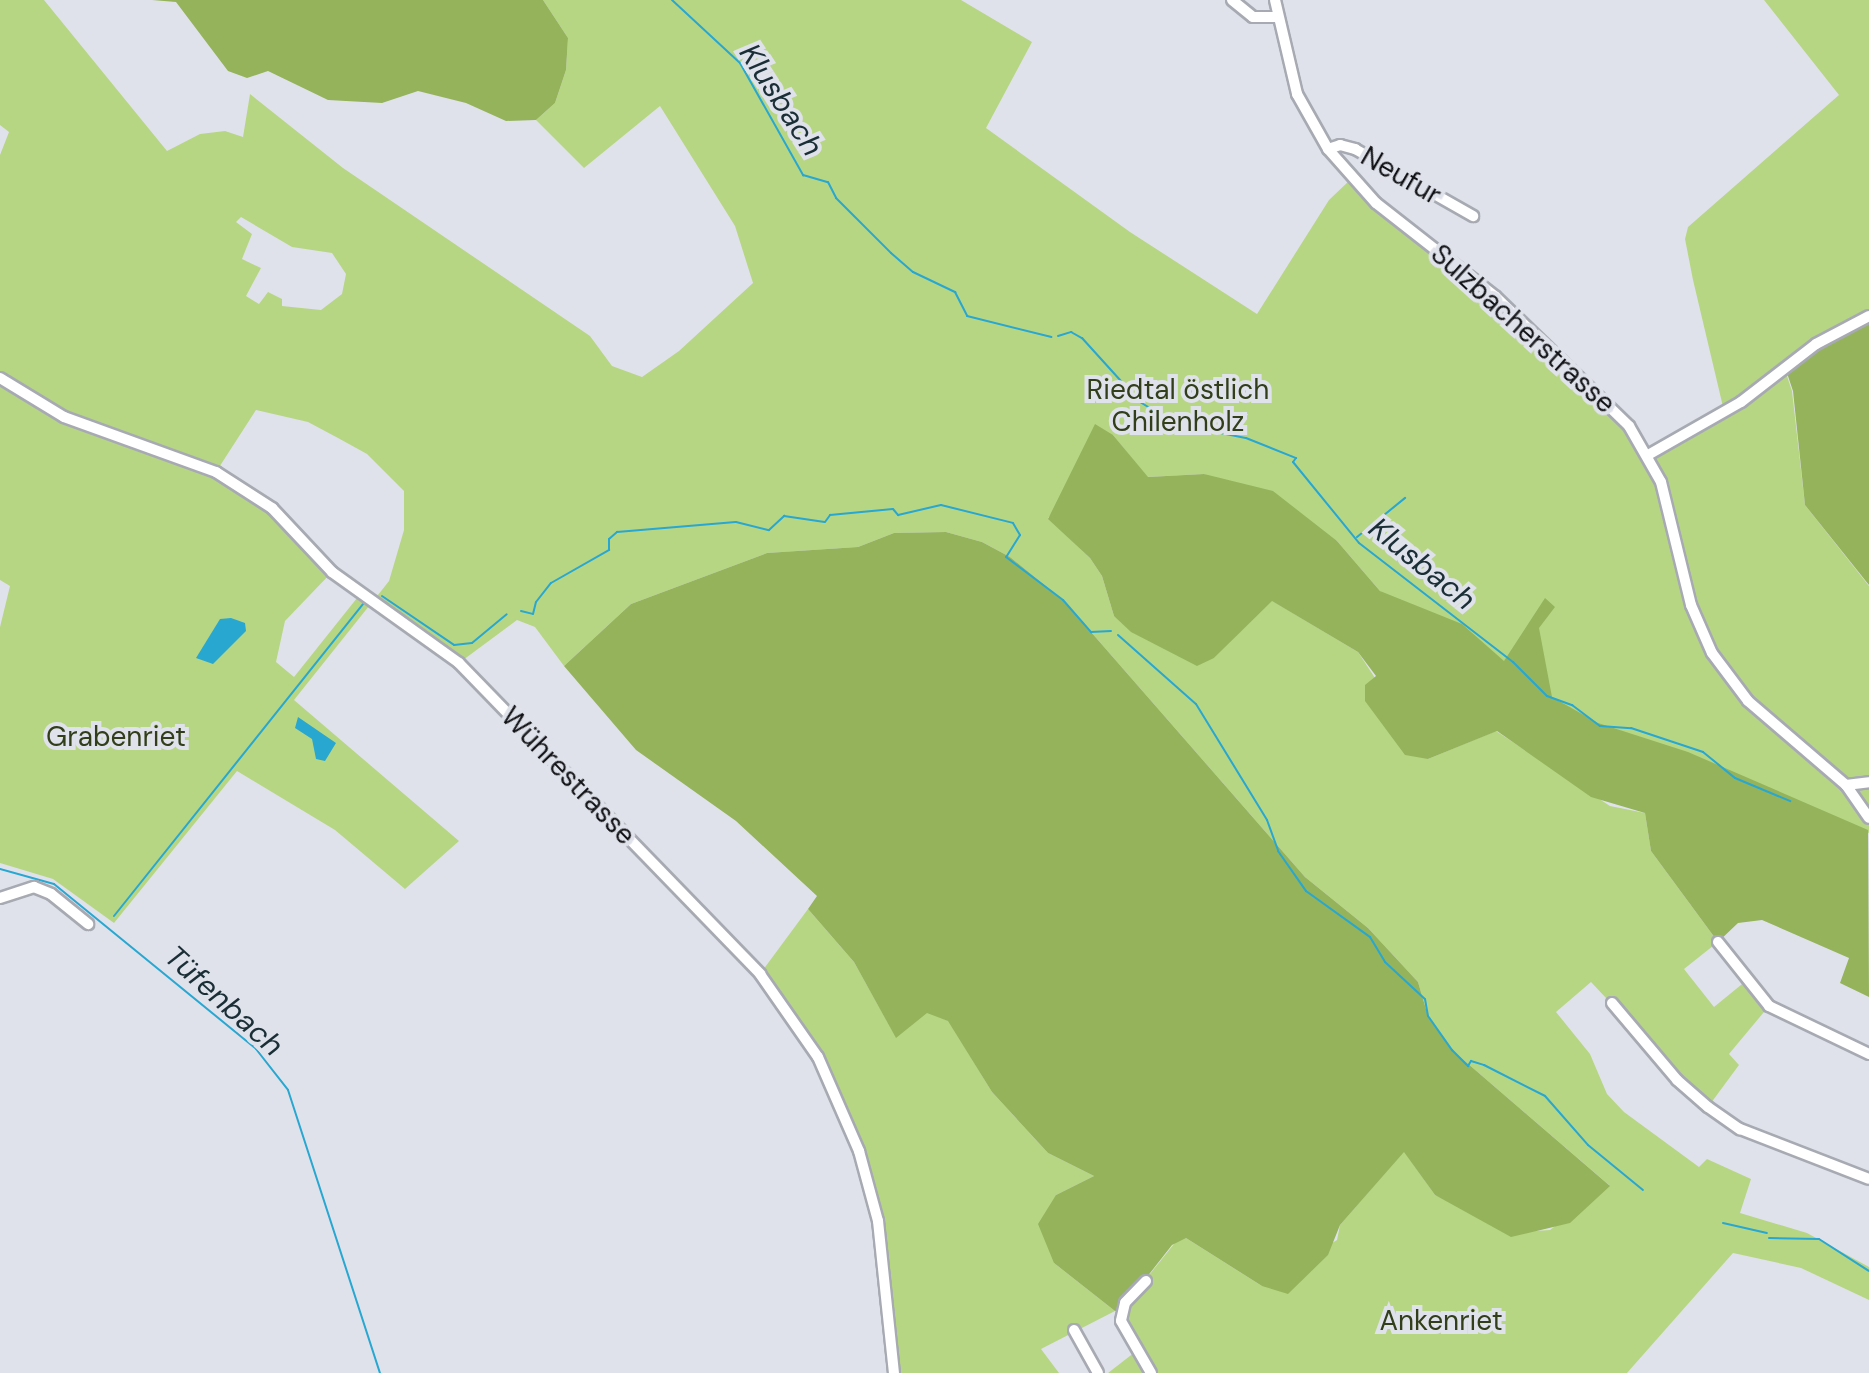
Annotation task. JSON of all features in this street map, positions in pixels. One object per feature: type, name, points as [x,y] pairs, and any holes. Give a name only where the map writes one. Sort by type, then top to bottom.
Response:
[{"type":"street","points":[[1232,0],[1253,17],[1277,17]]},
{"type":"street","name":"Sulzbacherstrasse","points":[[1275,0],[1297,94],[1328,149],[1376,203],[1551,346],[1614,409],[1648,455],[1669,504],[1691,605],[1712,653],[1748,701],[1846,785],[1869,818]]},
{"type":"street","name":"Neufur","points":[[1328,149],[1340,145],[1355,149],[1473,216]]},
{"type":"street","points":[[1648,455],[1741,402],[1816,344],[1869,316]]},
{"type":"street","name":"Wührestrasse","points":[[0,378],[64,417],[216,472],[272,508],[332,572],[459,663],[760,974],[818,1057],[859,1151],[878,1221],[894,1373]]},
{"type":"street","points":[[1846,785],[1869,782]]},
{"type":"street","points":[[0,898],[34,887],[51,894],[88,924]]},
{"type":"street","points":[[1718,942],[1769,1006],[1869,1054]]},
{"type":"street","points":[[1612,1003],[1677,1080],[1740,1129],[1869,1179]]},
{"type":"street","points":[[1146,1281],[1125,1303],[1121,1321],[1151,1373]]},
{"type":"street","points":[[1074,1330],[1098,1373]]},
{"type":"green space","points":[[0,0],[44,0],[167,151],[200,134],[225,131],[243,137],[250,94],[343,168],[590,336],[612,366],[642,377],[679,351],[753,283],[735,226],[660,106],[584,168],[536,120],[555,103],[566,70],[568,38],[543,0],[961,0],[1032,42],[986,128],[1130,232],[1257,314],[1329,200],[1351,179],[1541,337],[1648,455],[1724,411],[1693,280],[1685,239],[1688,227],[1839,95],[1764,0],[1869,0],[1869,316],[1785,370],[1792,391],[1805,505],[1869,586],[1869,833],[1599,726],[1380,591],[1337,541],[1204,474],[1147,477],[1113,435],[1048,518],[1090,558],[1102,576],[1114,616],[1214,658],[1271,600],[1358,652],[1428,759],[1496,731],[1610,806],[1645,813],[1651,851],[1718,942],[1684,969],[1714,1007],[1747,980],[1769,1006],[1729,1054],[1739,1065],[1708,1107],[1591,982],[1556,1012],[1590,1054],[1607,1094],[1624,1112],[1699,1167],[1707,1159],[1751,1179],[1740,1213],[1807,1233],[1869,1267],[1869,1300],[1801,1268],[1733,1253],[1627,1373],[1108,1373],[1135,1352],[1121,1310],[1178,1239],[1186,1238],[1262,1286],[1337,1240],[1340,1225],[1404,1151],[1435,1195],[1519,1232],[1550,1230],[1609,1185],[1452,1050],[1428,1016],[1418,982],[1368,928],[1305,877],[1063,600],[1010,557],[982,542],[946,532],[894,533],[858,547],[767,553],[631,604],[564,666],[535,627],[517,620],[459,663],[373,601],[294,700],[459,841],[405,889],[335,830],[237,771],[114,923],[53,879],[0,863],[0,627],[10,586],[0,580],[0,155],[9,132],[0,125]],"holes":[[[241,217],[292,247],[332,253],[346,274],[342,294],[321,310],[282,306],[282,299],[268,292],[259,304],[246,296],[261,268],[242,259],[252,234],[236,222]],[[256,410],[308,422],[338,438],[367,454],[404,491],[404,530],[389,581],[374,600],[361,593],[294,677],[276,662],[285,621],[332,572],[245,488],[216,472]]]},
{"type":"green space","points":[[152,0],[543,0],[568,38],[566,70],[555,103],[536,120],[506,121],[466,103],[418,91],[382,103],[328,100],[268,71],[247,78],[228,71],[176,2]]},
{"type":"green space","points":[[1869,316],[1869,585],[1805,505],[1793,391],[1786,370],[1802,355]]},
{"type":"green space","points":[[1095,424],[1113,435],[1148,477],[1204,474],[1273,491],[1337,541],[1380,591],[1462,624],[1504,661],[1545,598],[1555,607],[1539,628],[1552,697],[1598,723],[1688,752],[1868,830],[1869,997],[1840,983],[1849,958],[1762,920],[1738,923],[1718,942],[1651,851],[1645,813],[1591,797],[1497,731],[1428,759],[1405,755],[1365,701],[1365,685],[1376,676],[1358,652],[1272,601],[1214,658],[1197,666],[1131,632],[1114,616],[1102,576],[1090,558],[1048,519]]},
{"type":"green space","points":[[946,532],[982,542],[1010,557],[1063,600],[1305,877],[1368,928],[1418,982],[1428,1016],[1452,1050],[1610,1186],[1570,1223],[1511,1237],[1435,1195],[1404,1152],[1340,1225],[1328,1255],[1288,1294],[1262,1286],[1186,1238],[1172,1245],[1121,1310],[1115,1311],[1054,1263],[1038,1224],[1056,1195],[1094,1176],[1048,1153],[992,1092],[948,1021],[927,1013],[896,1038],[854,962],[808,909],[817,896],[736,821],[636,750],[564,666],[631,604],[767,553],[858,547],[894,533]]},
{"type":"green space","points":[[808,909],[854,962],[896,1037],[927,1012],[949,1021],[992,1092],[1048,1153],[1094,1176],[1056,1195],[1054,1263],[1115,1311],[1041,1349],[1059,1373],[894,1373],[871,1189],[818,1057],[760,974]]},
{"type":"water","points":[[231,618],[245,623],[246,631],[213,664],[196,658],[220,619]]},
{"type":"water","points":[[298,717],[336,743],[325,761],[316,759],[312,739],[295,728]]},
{"type":"waterway","name":"Klusbach","points":[[672,0],[740,63],[803,175],[828,182],[836,198],[891,253],[913,272],[955,292],[967,316],[1051,337]]},
{"type":"waterway","name":"Klusbach","points":[[1058,336],[1071,332],[1082,338],[1140,402],[1176,424],[1246,438],[1296,458],[1293,462],[1359,543],[1513,662],[1547,696],[1572,705],[1600,726],[1631,728],[1703,752],[1735,778],[1790,801]]},
{"type":"waterway","points":[[1357,537],[1405,498]]},
{"type":"waterway","points":[[521,611],[533,614],[536,602],[551,583],[609,550],[609,539],[617,532],[736,522],[769,530],[784,516],[825,522],[830,515],[893,509],[898,515],[941,505],[1013,523],[1020,535],[1006,557],[1063,600],[1091,632],[1111,631]]},
{"type":"waterway","points":[[382,596],[454,645],[472,643],[507,614]]},
{"type":"waterway","points":[[114,916],[363,604]]},
{"type":"waterway","points":[[1118,635],[1196,704],[1267,820],[1278,851],[1306,891],[1370,937],[1385,962],[1425,999],[1428,1016],[1452,1050],[1468,1066],[1471,1061],[1484,1065],[1545,1096],[1588,1145],[1643,1190]]},
{"type":"waterway","name":"Tüfenbach","points":[[0,869],[54,884],[256,1049],[288,1090],[380,1373]]},
{"type":"waterway","points":[[1723,1223],[1767,1233]]},
{"type":"waterway","points":[[1769,1238],[1819,1239],[1869,1271]]},
{"type":"park label","name":"Riedtal östlich Chilenholz","points":[[1178,406]]},
{"type":"park label","name":"Grabenriet","points":[[116,737]]},
{"type":"park label","name":"Ankenriet","points":[[1441,1321]]}]
